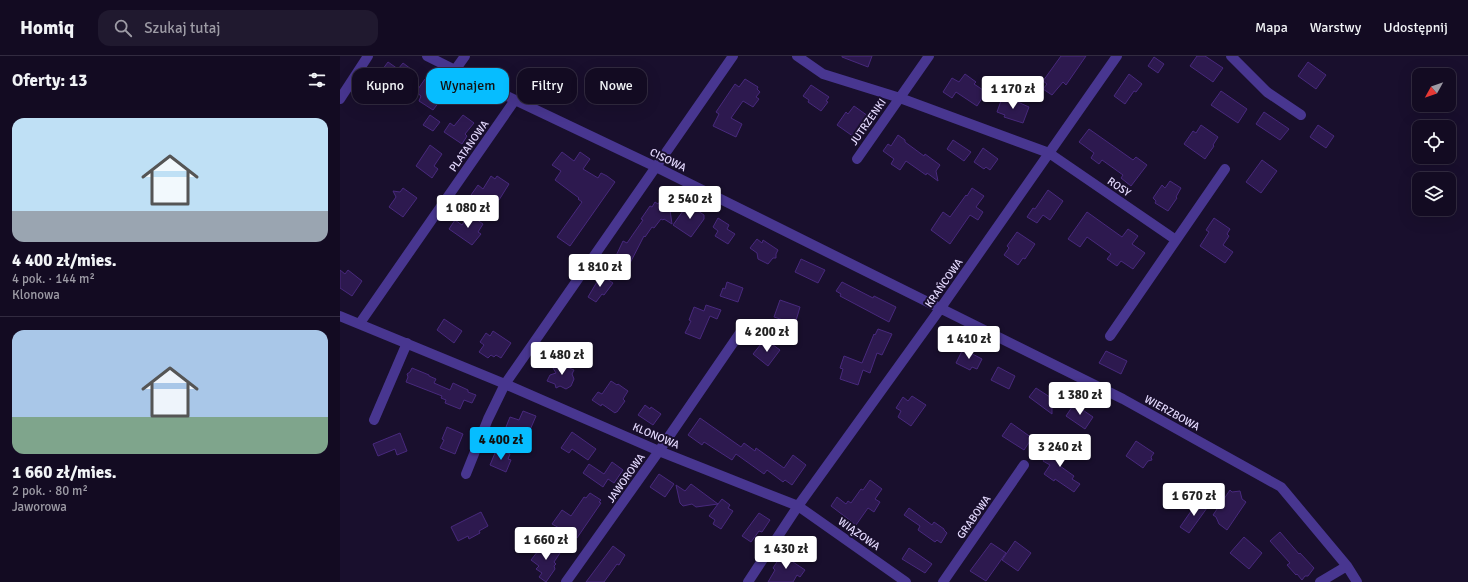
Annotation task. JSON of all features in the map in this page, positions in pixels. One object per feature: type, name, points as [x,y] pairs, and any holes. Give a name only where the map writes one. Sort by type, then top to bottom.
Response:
[{"type":"street","points":[[340,99],[368,56]]},
{"type":"street","name":"CISOWA","points":[[427,56],[451,68]]},
{"type":"street","points":[[456,68],[465,56]]},
{"type":"street","points":[[466,474],[488,419],[505,384],[733,56]]},
{"type":"street","name":"JUTRZENKI","points":[[797,56],[823,74],[900,98],[1049,153]]},
{"type":"street","points":[[900,98],[929,56]]},
{"type":"street","name":"KRAŃCOWA","points":[[748,582],[798,506],[940,309],[1116,56]]},
{"type":"street","points":[[1231,56],[1267,92],[1301,115]]},
{"type":"street","name":"CISOWA","points":[[509,97],[656,167],[940,309]]},
{"type":"street","name":"JUTRZENKI","points":[[857,159],[900,98]]},
{"type":"street","name":"PLATANOWA","points":[[360,323],[515,100]]},
{"type":"street","name":"ROSY","points":[[1049,153],[1176,240]]},
{"type":"street","points":[[1110,336],[1225,169]]},
{"type":"street","name":"WIERZBOWA","points":[[940,309],[1123,399],[1281,487],[1347,566],[1357,582]]},
{"type":"street","name":"KLONOWA","points":[[340,316],[505,384],[659,451],[798,506]]},
{"type":"street","name":"JAWOROWA","points":[[566,582],[659,451],[744,327]]},
{"type":"street","points":[[374,420],[407,343]]},
{"type":"street","name":"GRABOWA","points":[[943,582],[1024,465]]},
{"type":"street","name":"WIĄZOWA","points":[[798,506],[906,582]]},
{"type":"street","points":[[1320,582],[1347,566]]},
{"type":"building","points":[[842,56],[872,56],[868,67]]},
{"type":"building","points":[[1061,56],[1086,56],[1066,85],[1063,82],[1052,95],[1043,89],[1047,84],[1043,81]]},
{"type":"building","points":[[1197,56],[1205,56],[1223,68],[1213,82],[1190,66]]},
{"type":"building","points":[[1154,57],[1164,64],[1158,73],[1148,66]]},
{"type":"building","points":[[388,62],[397,68],[384,68]]},
{"type":"building","points":[[1308,62],[1326,75],[1316,89],[1298,76]]},
{"type":"building","points":[[403,63],[410,68],[399,68]]},
{"type":"building","points":[[965,74],[976,82],[974,84],[986,92],[977,106],[956,92],[952,98],[943,92],[952,78],[959,82]]},
{"type":"building","points":[[1129,74],[1142,84],[1136,92],[1134,91],[1125,104],[1114,96]]},
{"type":"building","points":[[745,79],[758,87],[757,89],[760,92],[756,97],[759,99],[753,107],[743,101],[731,118],[742,124],[736,137],[713,126],[719,114],[716,112],[735,84],[739,87]]},
{"type":"building","points":[[426,80],[426,104],[438,104],[433,110],[419,101],[421,96],[418,94],[418,89]]},
{"type":"building","points":[[811,85],[829,97],[826,101],[828,102],[821,111],[808,102],[809,100],[803,96]]},
{"type":"building","points":[[1221,91],[1247,109],[1238,123],[1211,105]]},
{"type":"building","points":[[1002,98],[1010,101],[1011,99],[1029,107],[1023,123],[1004,117],[1005,115],[997,112]]},
{"type":"building","points":[[854,106],[868,116],[854,137],[837,125],[846,112],[848,114]]},
{"type":"building","points":[[1264,112],[1289,129],[1280,140],[1256,124]]},
{"type":"building","points":[[430,115],[440,122],[433,131],[423,125]]},
{"type":"building","points":[[463,115],[474,123],[465,134],[467,136],[462,144],[444,132],[450,123],[454,126]]},
{"type":"building","points":[[1201,125],[1218,137],[1205,159],[1184,144],[1193,131],[1196,133]]},
{"type":"building","points":[[1318,125],[1334,136],[1326,148],[1310,137]]},
{"type":"building","points":[[1089,129],[1133,160],[1136,157],[1147,165],[1131,186],[1121,178],[1123,175],[1102,160],[1099,164],[1091,158],[1094,153],[1079,142]]},
{"type":"building","points":[[898,135],[924,156],[925,154],[940,165],[936,171],[938,181],[927,173],[926,175],[906,161],[900,170],[891,164],[894,159],[883,151],[888,144],[891,146]]},
{"type":"building","points":[[953,140],[971,152],[964,161],[947,149]]},
{"type":"building","points":[[430,145],[442,154],[434,166],[438,169],[432,178],[416,166]]},
{"type":"building","points":[[983,148],[998,159],[990,170],[986,167],[984,169],[974,162]]},
{"type":"building","points":[[562,152],[574,161],[580,152],[590,159],[583,169],[598,178],[601,173],[615,182],[570,246],[557,237],[582,202],[578,199],[579,198],[555,180],[561,171],[552,165]]},
{"type":"building","points":[[1262,160],[1277,171],[1261,193],[1246,182]]},
{"type":"building","points":[[491,176],[495,179],[497,176],[509,184],[499,200],[497,199],[494,205],[491,203],[489,206],[471,195],[478,185],[483,189]]},
{"type":"building","points":[[1170,181],[1181,188],[1176,197],[1177,198],[1168,211],[1155,203],[1156,201],[1153,198],[1162,185],[1165,188]]},
{"type":"building","points":[[403,188],[417,198],[403,217],[389,207],[396,197],[393,191],[400,192]]},
{"type":"building","points":[[972,188],[984,196],[976,207],[983,212],[978,220],[970,215],[950,244],[931,230],[943,212],[950,217]]},
{"type":"building","points":[[1048,190],[1063,201],[1050,220],[1043,215],[1037,223],[1027,217],[1033,208],[1035,209]]},
{"type":"building","points":[[661,200],[665,203],[669,203],[672,224],[664,219],[661,219],[654,228],[652,227],[645,237],[644,236],[628,267],[614,260],[623,241],[627,243],[643,220],[641,219],[650,206],[652,207],[655,202],[658,204]]},
{"type":"building","points":[[690,201],[697,206],[695,209],[704,215],[704,219],[691,237],[673,225]]},
{"type":"building","points":[[1087,212],[1122,237],[1128,229],[1138,236],[1132,244],[1145,253],[1133,269],[1121,261],[1117,266],[1107,259],[1111,254],[1087,237],[1080,247],[1068,239]]},
{"type":"building","points":[[469,214],[471,216],[475,215],[476,219],[483,224],[478,232],[481,234],[472,245],[449,229],[455,220],[462,225]]},
{"type":"building","points":[[718,218],[729,225],[727,229],[735,234],[728,244],[715,236],[718,231],[713,227]]},
{"type":"building","points":[[1214,218],[1230,229],[1227,234],[1229,236],[1223,245],[1233,252],[1225,263],[1200,246],[1209,232],[1206,230]]},
{"type":"building","points":[[1017,232],[1035,244],[1025,259],[1023,258],[1018,265],[1004,255],[1009,248],[1007,246]]},
{"type":"building","points":[[757,239],[762,243],[763,240],[778,250],[776,258],[773,258],[768,264],[758,259],[757,253],[750,248]]},
{"type":"building","points":[[801,259],[825,270],[818,283],[795,272]]},
{"type":"building","points":[[340,270],[345,274],[348,270],[362,281],[352,296],[340,288]]},
{"type":"building","points":[[601,275],[613,283],[604,295],[602,294],[596,302],[588,297]]},
{"type":"building","points":[[727,282],[743,288],[738,302],[720,296],[723,288],[725,289]]},
{"type":"building","points":[[842,282],[873,298],[874,296],[896,307],[889,322],[840,296],[841,294],[836,291]]},
{"type":"building","points":[[780,300],[800,307],[795,324],[774,317]]},
{"type":"building","points":[[706,305],[721,310],[717,319],[710,316],[700,339],[685,333],[691,321],[689,320],[694,307],[704,311]]},
{"type":"building","points":[[444,319],[462,331],[454,343],[437,330]]},
{"type":"building","points":[[878,329],[892,334],[882,355],[877,353],[870,373],[863,370],[858,385],[840,379],[843,369],[840,368],[844,356],[862,363],[874,334],[875,335]]},
{"type":"building","points":[[493,331],[511,343],[501,358],[496,355],[494,357],[491,355],[488,358],[479,352],[484,345],[480,342],[486,333],[490,336]]},
{"type":"building","points":[[769,342],[780,350],[768,366],[753,354],[761,344],[765,347]]},
{"type":"building","points":[[963,349],[982,359],[977,369],[972,367],[970,370],[956,363]]},
{"type":"building","points":[[1106,351],[1127,361],[1121,374],[1099,363]]},
{"type":"building","points":[[556,362],[562,365],[565,363],[567,367],[574,370],[572,374],[574,379],[571,386],[566,389],[560,386],[556,388],[555,384],[547,381],[550,375],[556,373],[553,368]]},
{"type":"building","points":[[998,367],[1015,376],[1009,389],[991,380]]},
{"type":"building","points":[[412,368],[436,379],[434,383],[450,390],[453,383],[468,390],[468,392],[476,395],[472,403],[464,400],[460,409],[445,403],[446,400],[441,398],[442,396],[406,382],[408,377],[407,374]]},
{"type":"building","points":[[611,381],[628,391],[623,399],[625,401],[615,413],[602,404],[601,406],[592,400],[598,392],[602,394]]},
{"type":"building","points":[[1036,388],[1056,401],[1052,407],[1052,414],[1029,397]]},
{"type":"building","points":[[912,396],[926,405],[911,426],[898,417],[901,411],[896,408],[903,397],[908,401]]},
{"type":"building","points":[[1074,404],[1093,417],[1085,429],[1066,416]]},
{"type":"building","points":[[645,405],[661,414],[653,425],[638,415]]},
{"type":"building","points":[[523,411],[536,416],[527,437],[506,427],[510,417],[519,420]]},
{"type":"building","points":[[700,418],[741,447],[744,443],[755,451],[756,448],[784,468],[793,455],[806,465],[792,485],[785,480],[783,482],[767,470],[764,474],[736,454],[732,460],[704,442],[702,445],[688,435]]},
{"type":"building","points":[[1011,423],[1032,438],[1024,450],[1002,436]]},
{"type":"building","points":[[447,427],[463,434],[455,454],[440,448],[444,440],[442,439]]},
{"type":"building","points":[[572,432],[596,449],[588,460],[572,449],[569,453],[561,448]]},
{"type":"building","points":[[400,433],[407,451],[397,455],[395,449],[378,456],[373,444]]},
{"type":"building","points":[[1136,441],[1154,453],[1151,457],[1152,460],[1148,461],[1143,468],[1126,456]]},
{"type":"building","points":[[1064,445],[1071,449],[1060,466],[1074,476],[1072,479],[1080,484],[1074,492],[1055,479],[1054,481],[1044,474],[1050,465],[1043,461],[1052,448],[1059,452]]},
{"type":"building","points":[[500,449],[510,454],[508,459],[511,460],[506,472],[490,465],[495,453],[498,454]]},
{"type":"building","points":[[612,462],[623,470],[614,483],[608,479],[603,487],[583,473],[589,464],[604,474]]},
{"type":"building","points":[[659,474],[674,484],[665,497],[650,487]]},
{"type":"building","points":[[870,480],[882,489],[875,499],[880,502],[874,512],[868,508],[856,525],[831,506],[837,497],[846,504],[848,501],[851,503],[861,489],[863,490]]},
{"type":"building","points":[[691,484],[718,504],[696,507],[692,504],[683,506],[680,503],[676,485],[685,491]]},
{"type":"building","points":[[1230,490],[1232,492],[1240,491],[1242,499],[1246,502],[1227,530],[1219,524],[1216,517],[1213,515]]},
{"type":"building","points":[[590,493],[601,500],[599,502],[601,503],[577,538],[552,524],[562,510],[571,516],[584,497],[586,498]]},
{"type":"building","points":[[722,499],[730,505],[728,508],[733,511],[721,529],[713,524],[715,520],[709,516]]},
{"type":"building","points":[[1198,501],[1207,508],[1189,533],[1180,527]]},
{"type":"building","points":[[909,508],[932,525],[934,522],[944,529],[947,533],[941,543],[937,540],[935,542],[918,530],[920,526],[904,515]]},
{"type":"building","points":[[481,512],[488,526],[479,531],[480,533],[469,539],[468,536],[458,541],[451,527]]},
{"type":"building","points":[[759,513],[770,520],[762,532],[759,531],[751,542],[742,536]]},
{"type":"building","points":[[1280,532],[1299,554],[1300,553],[1314,568],[1308,576],[1305,576],[1302,580],[1287,565],[1290,563],[1270,541]]},
{"type":"building","points":[[1244,537],[1262,553],[1249,569],[1230,553]]},
{"type":"building","points":[[1015,541],[1031,553],[1018,571],[1002,560]]},
{"type":"building","points":[[545,542],[560,553],[554,562],[556,564],[554,566],[555,569],[546,582],[539,577],[542,573],[536,569],[539,566],[531,560]]},
{"type":"building","points":[[991,543],[1006,553],[986,581],[970,571]]},
{"type":"building","points":[[613,546],[625,555],[619,565],[617,564],[604,582],[586,582]]},
{"type":"building","points":[[909,548],[932,564],[925,573],[902,559]]},
{"type":"building","points":[[784,551],[796,558],[793,562],[805,570],[800,577],[797,575],[793,582],[768,582],[775,570],[773,568]]}]
